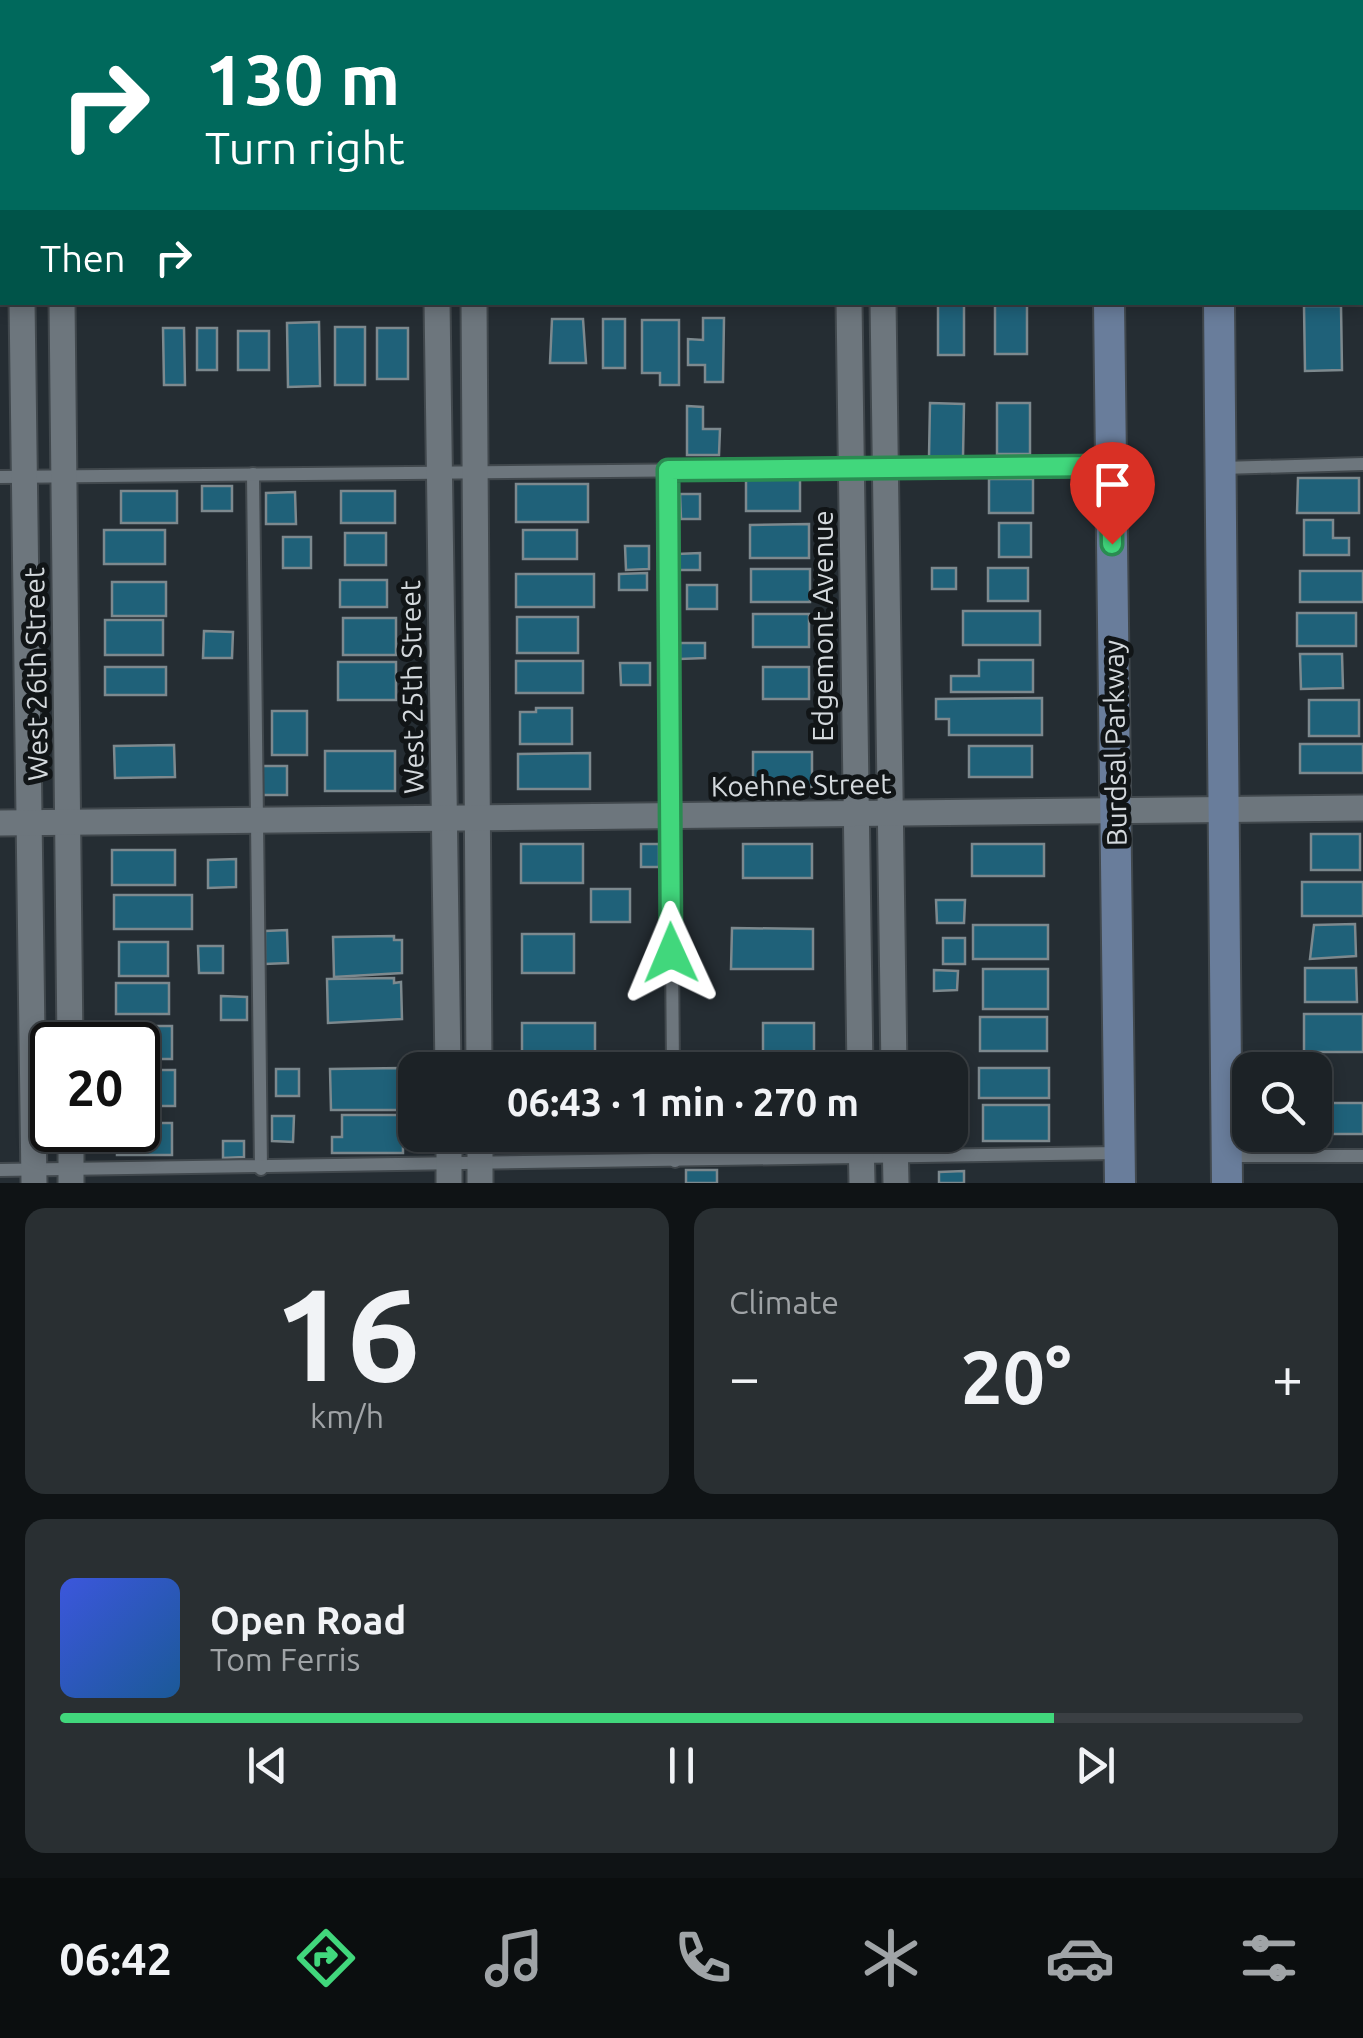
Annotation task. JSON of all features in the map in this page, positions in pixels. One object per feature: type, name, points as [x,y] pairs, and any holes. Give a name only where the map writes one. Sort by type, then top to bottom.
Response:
[{"type":"street","name":"West 26th Street","points":[[22,305],[12,477],[30,823],[34,1176]]},
{"type":"street","name":"West 26th Street","points":[[62,305],[70,1022]]},
{"type":"street","name":"West 25th Street","points":[[437,305],[448,1052]]},
{"type":"street","points":[[474,305],[480,1052]]},
{"type":"street","name":"Edgemont Avenue","points":[[850,305],[860,1052]]},
{"type":"street","points":[[883,305],[894,1052]]},
{"type":"street","name":"Burdsal Parkway","points":[[1109,305],[1120,1168]]},
{"type":"street","points":[[1219,305],[1227,1170]]},
{"type":"street","name":"Koehne Street","points":[[0,823],[1363,808]]},
{"type":"street","points":[[71,1152],[71,1178]]},
{"type":"lane","points":[[1220,468],[1363,464]]},
{"type":"lane","points":[[12,477],[1111,466]]},
{"type":"lane","points":[[668,470],[673,1052]]},
{"type":"lane","points":[[253,474],[261,1169]]},
{"type":"lane","points":[[675,1152],[675,1161]]},
{"type":"lane","points":[[1227,1170],[1363,1156]]},
{"type":"lane","points":[[0,1170],[71,1178],[261,1169],[480,1174],[675,1161],[862,1159],[1120,1168]]},
{"type":"building","points":[[938,305],[964,305],[964,355],[938,355]]},
{"type":"building","points":[[995,305],[1027,305],[1027,354],[995,354]]},
{"type":"building","points":[[1304,306],[1341,306],[1342,370],[1305,371]]},
{"type":"building","points":[[703,318],[724,318],[723,382],[705,382],[705,365],[688,365],[688,339],[703,340]]},
{"type":"building","points":[[552,319],[583,319],[586,363],[550,363]]},
{"type":"building","points":[[603,319],[625,319],[625,368],[603,368]]},
{"type":"building","points":[[642,320],[679,320],[679,385],[660,385],[660,373],[642,373]]},
{"type":"building","points":[[319,322],[320,386],[288,387],[287,323]]},
{"type":"building","points":[[335,327],[365,327],[365,385],[335,385]]},
{"type":"building","points":[[163,328],[184,328],[185,385],[164,385]]},
{"type":"building","points":[[197,328],[217,328],[217,370],[197,370]]},
{"type":"building","points":[[377,328],[408,328],[408,379],[377,379]]},
{"type":"building","points":[[238,331],[269,331],[269,370],[238,370]]},
{"type":"building","points":[[930,403],[964,404],[963,457],[929,457]]},
{"type":"building","points":[[997,403],[1030,403],[1030,454],[997,454]]},
{"type":"building","points":[[687,406],[703,407],[703,429],[720,429],[719,455],[687,455]]},
{"type":"building","points":[[1298,478],[1359,478],[1359,513],[1297,513]]},
{"type":"building","points":[[746,479],[800,479],[800,511],[746,511]]},
{"type":"building","points":[[989,479],[1033,479],[1033,513],[989,513]]},
{"type":"building","points":[[516,484],[588,484],[588,522],[516,522]]},
{"type":"building","points":[[202,486],[232,486],[232,511],[202,511]]},
{"type":"building","points":[[121,491],[177,491],[177,523],[121,523]]},
{"type":"building","points":[[341,491],[395,491],[395,523],[341,523]]},
{"type":"building","points":[[295,492],[296,524],[266,524],[266,493]]},
{"type":"building","points":[[680,494],[700,494],[700,519],[681,519]]},
{"type":"building","points":[[1304,520],[1333,520],[1333,538],[1349,538],[1349,555],[1304,555]]},
{"type":"building","points":[[999,523],[1031,523],[1031,557],[999,557]]},
{"type":"building","points":[[809,524],[809,558],[750,558],[750,525]]},
{"type":"building","points":[[104,530],[165,530],[165,564],[104,564]]},
{"type":"building","points":[[523,530],[577,530],[577,559],[523,559]]},
{"type":"building","points":[[345,533],[386,533],[386,565],[345,565]]},
{"type":"building","points":[[283,537],[311,537],[311,568],[283,568]]},
{"type":"building","points":[[625,546],[649,546],[649,569],[626,570]]},
{"type":"building","points":[[700,553],[700,570],[677,570],[677,554]]},
{"type":"building","points":[[932,568],[956,568],[956,589],[932,589]]},
{"type":"building","points":[[988,568],[1028,568],[1028,601],[988,601]]},
{"type":"building","points":[[751,569],[810,569],[810,602],[751,602]]},
{"type":"building","points":[[1300,571],[1363,571],[1363,602],[1300,602]]},
{"type":"building","points":[[647,573],[647,590],[619,590],[619,574]]},
{"type":"building","points":[[516,574],[594,574],[594,607],[516,607]]},
{"type":"building","points":[[340,580],[387,580],[387,607],[340,607]]},
{"type":"building","points":[[112,582],[166,582],[166,616],[112,616]]},
{"type":"building","points":[[687,585],[717,585],[717,609],[687,609]]},
{"type":"building","points":[[963,611],[1040,611],[1040,645],[963,645]]},
{"type":"building","points":[[1297,613],[1356,613],[1356,646],[1297,646]]},
{"type":"building","points":[[753,614],[809,614],[809,647],[753,647]]},
{"type":"building","points":[[517,617],[578,617],[578,653],[517,653]]},
{"type":"building","points":[[343,618],[396,618],[396,655],[343,655]]},
{"type":"building","points":[[105,620],[163,620],[163,655],[105,655]]},
{"type":"building","points":[[204,631],[233,632],[232,658],[203,658]]},
{"type":"building","points":[[680,643],[705,643],[705,658],[680,659]]},
{"type":"building","points":[[1300,654],[1342,654],[1343,688],[1301,689]]},
{"type":"building","points":[[979,660],[1033,660],[1033,692],[951,692],[951,676],[979,676]]},
{"type":"building","points":[[516,661],[583,661],[583,693],[516,693]]},
{"type":"building","points":[[338,662],[396,662],[396,700],[338,700]]},
{"type":"building","points":[[620,663],[650,663],[650,685],[621,685]]},
{"type":"building","points":[[105,667],[166,667],[166,695],[105,695]]},
{"type":"building","points":[[763,667],[809,667],[809,699],[763,699]]},
{"type":"building","points":[[1042,698],[1042,735],[949,735],[949,719],[936,719],[936,699]]},
{"type":"building","points":[[1309,700],[1359,700],[1359,736],[1309,736]]},
{"type":"building","points":[[536,708],[572,708],[572,744],[520,744],[520,712],[536,712]]},
{"type":"building","points":[[272,711],[307,711],[307,755],[272,755]]},
{"type":"building","points":[[1300,744],[1363,744],[1363,773],[1300,773]]},
{"type":"building","points":[[174,745],[175,777],[115,778],[114,746]]},
{"type":"building","points":[[969,746],[1032,746],[1032,777],[969,777]]},
{"type":"building","points":[[325,751],[395,751],[395,791],[325,791]]},
{"type":"building","points":[[753,752],[812,752],[812,787],[753,787]]},
{"type":"building","points":[[590,753],[590,789],[518,789],[518,754]]},
{"type":"building","points":[[262,766],[287,766],[287,795],[262,795]]},
{"type":"building","points":[[1311,834],[1360,834],[1360,870],[1311,870]]},
{"type":"building","points":[[521,844],[583,844],[583,883],[521,883]]},
{"type":"building","points":[[641,844],[659,844],[659,867],[641,867]]},
{"type":"building","points":[[743,844],[812,844],[812,878],[743,878]]},
{"type":"building","points":[[972,844],[1044,844],[1044,876],[972,876]]},
{"type":"building","points":[[112,850],[175,850],[175,885],[112,885]]},
{"type":"building","points":[[236,859],[236,887],[208,888],[208,860]]},
{"type":"building","points":[[1302,882],[1363,882],[1363,916],[1302,916]]},
{"type":"building","points":[[591,889],[630,889],[630,922],[591,922]]},
{"type":"building","points":[[114,895],[192,895],[192,929],[114,929]]},
{"type":"building","points":[[936,900],[965,900],[964,923],[937,923]]},
{"type":"building","points":[[1355,924],[1356,956],[1310,959],[1314,925]]},
{"type":"building","points":[[973,925],[1048,925],[1048,959],[973,959]]},
{"type":"building","points":[[732,928],[813,929],[813,969],[731,969]]},
{"type":"building","points":[[287,930],[288,963],[265,964],[265,931]]},
{"type":"building","points":[[522,934],[574,934],[574,973],[522,973]]},
{"type":"building","points":[[394,936],[394,940],[402,940],[402,973],[334,977],[333,937]]},
{"type":"building","points":[[943,938],[965,938],[965,964],[943,964]]},
{"type":"building","points":[[119,942],[168,942],[168,976],[119,976]]},
{"type":"building","points":[[198,946],[223,946],[223,973],[199,973]]},
{"type":"building","points":[[1305,968],[1356,968],[1357,1002],[1305,1002]]},
{"type":"building","points":[[983,969],[1048,969],[1048,1009],[983,1009]]},
{"type":"building","points":[[934,970],[958,971],[957,990],[934,991]]},
{"type":"building","points":[[394,978],[394,983],[401,982],[402,1019],[328,1023],[327,979]]},
{"type":"building","points":[[116,983],[169,983],[169,1014],[116,1014]]},
{"type":"building","points":[[221,996],[247,997],[247,1020],[221,1020]]},
{"type":"building","points":[[1304,1014],[1363,1014],[1363,1052],[1304,1052]]},
{"type":"building","points":[[980,1017],[1047,1017],[1047,1051],[980,1051]]},
{"type":"building","points":[[522,1023],[595,1023],[595,1052],[522,1052]]},
{"type":"building","points":[[763,1023],[814,1023],[814,1052],[763,1052]]},
{"type":"building","points":[[160,1026],[172,1026],[172,1059],[160,1059]]},
{"type":"building","points":[[398,1068],[398,1110],[331,1110],[330,1069]]},
{"type":"building","points":[[979,1068],[1049,1068],[1049,1098],[979,1098]]},
{"type":"building","points":[[276,1069],[299,1069],[299,1096],[276,1096]]},
{"type":"building","points":[[160,1070],[175,1070],[175,1106],[160,1106]]},
{"type":"building","points":[[1332,1103],[1363,1103],[1363,1134],[1332,1134]]},
{"type":"building","points":[[983,1105],[1049,1105],[1049,1141],[983,1141]]},
{"type":"building","points":[[342,1115],[398,1115],[398,1152],[403,1153],[332,1153],[332,1137],[342,1137]]},
{"type":"building","points":[[272,1116],[294,1116],[293,1142],[272,1141]]},
{"type":"building","points":[[160,1123],[172,1123],[172,1155],[117,1155],[160,1152]]},
{"type":"building","points":[[223,1141],[244,1141],[244,1157],[223,1158]]},
{"type":"building","points":[[686,1170],[717,1170],[717,1183],[686,1183]]},
{"type":"building","points":[[964,1171],[964,1183],[939,1183],[939,1172]]},
{"type":"route","points":[[671,953],[668,470],[1111,466],[1112,544]]}]
